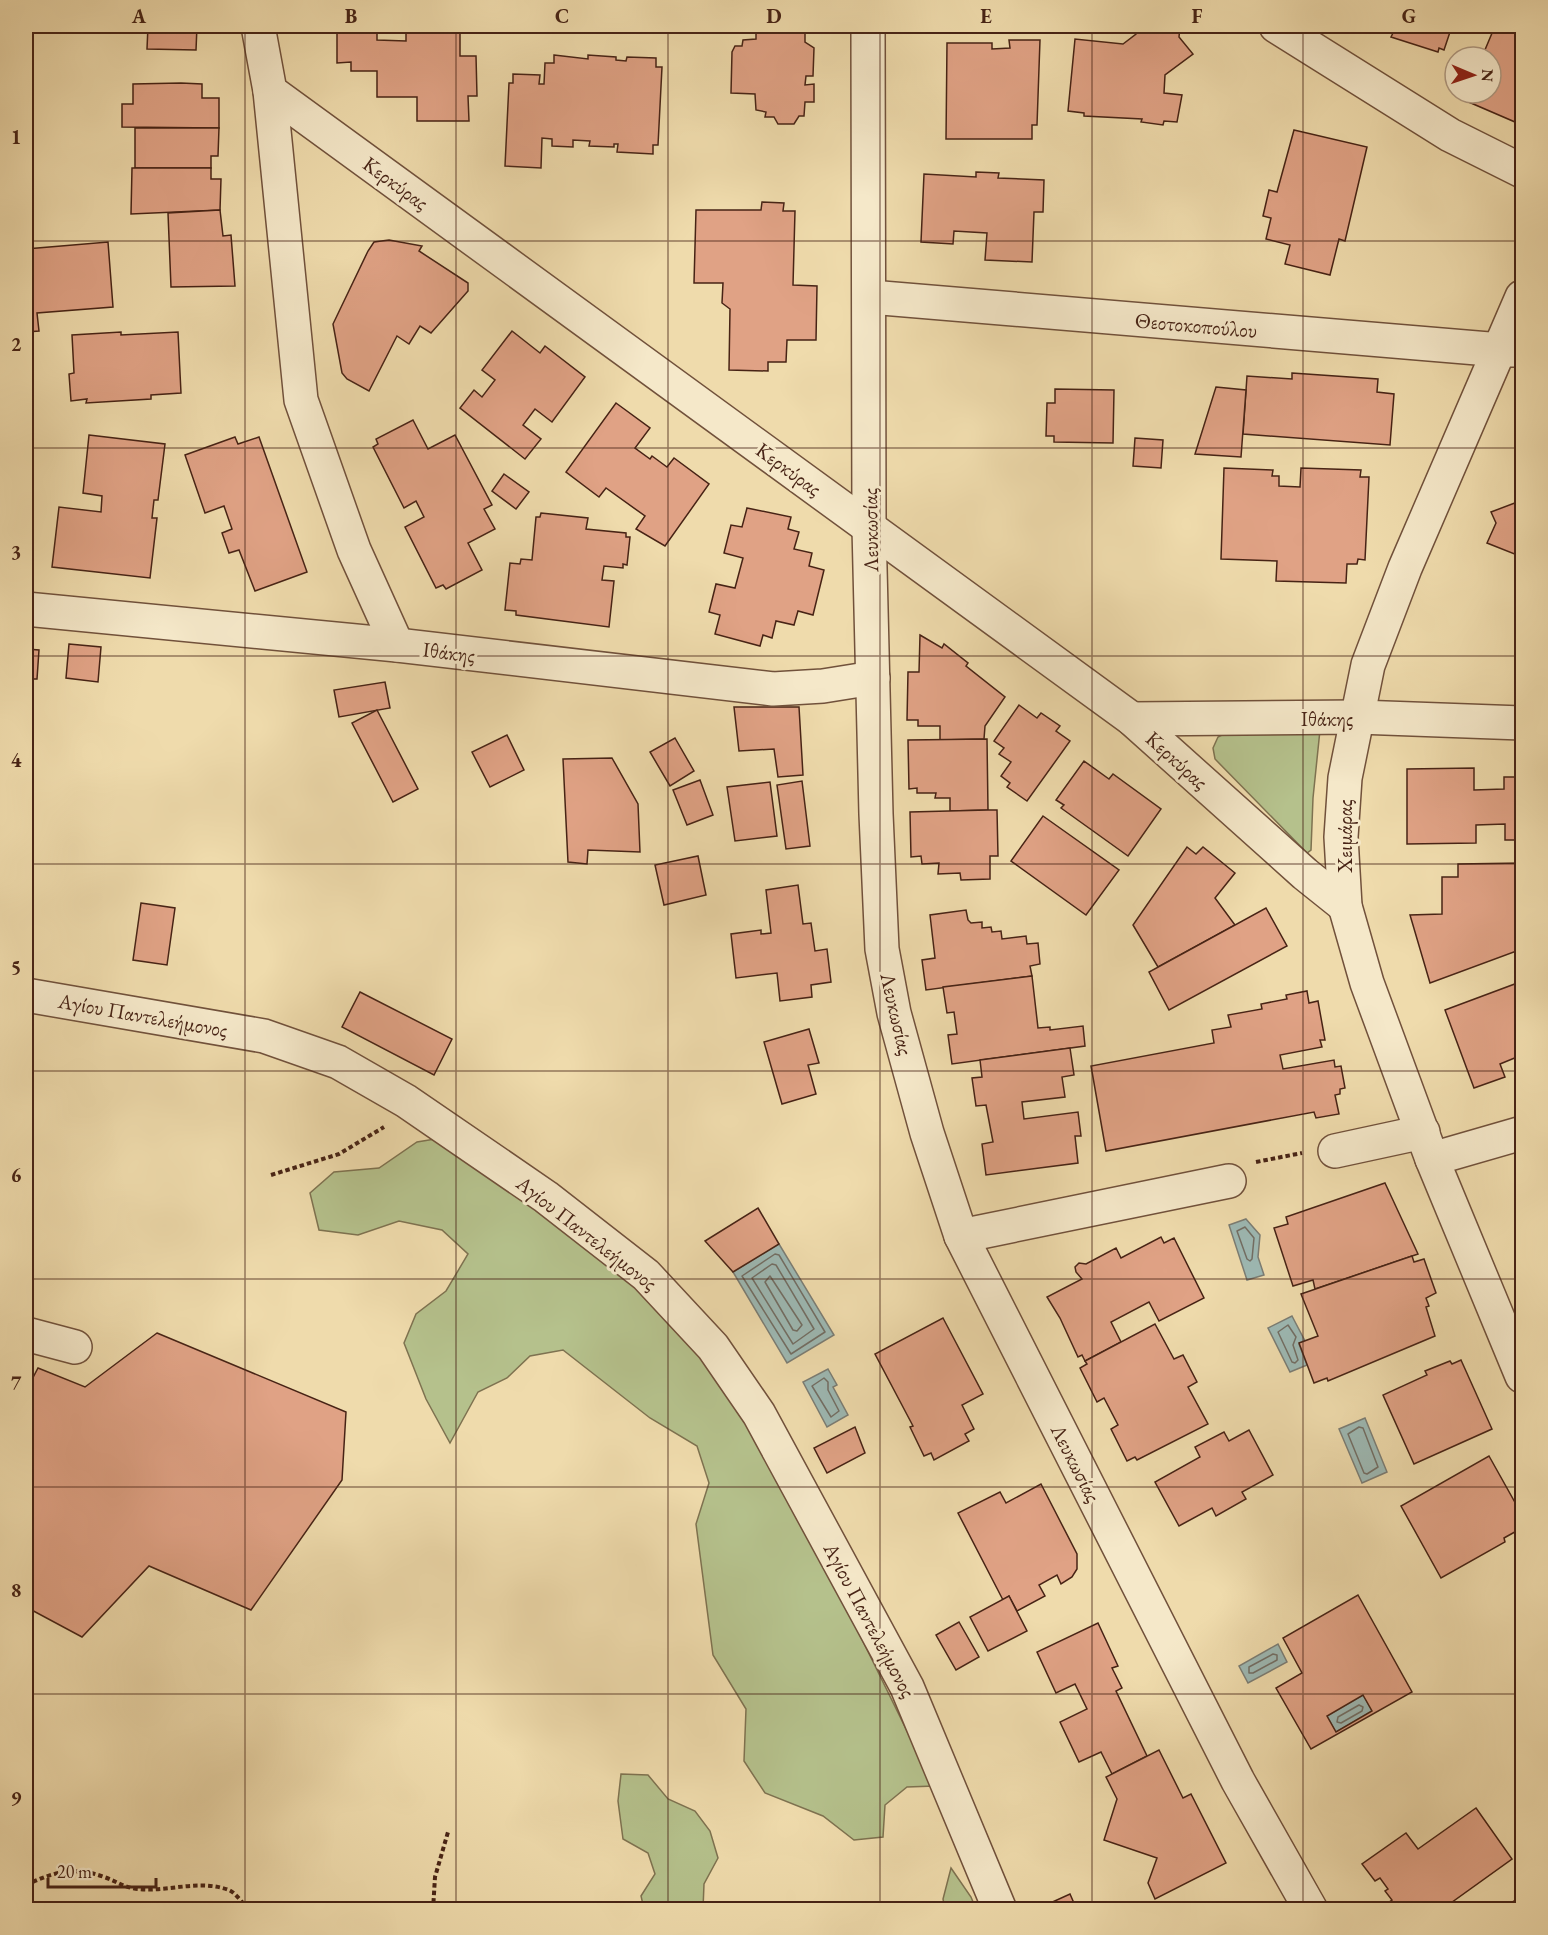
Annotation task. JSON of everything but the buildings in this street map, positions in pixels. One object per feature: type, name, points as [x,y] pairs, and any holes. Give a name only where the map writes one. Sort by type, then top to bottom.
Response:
[{"type":"street","points":[[258,26],[270,91],[301,400],[354,550],[397,645]]},
{"type":"street","name":"Λευκωσίας","points":[[868,26],[869,527],[882,949],[894,1013],[927,1133],[961,1236],[1238,1781],[1311,1910]]},
{"type":"street","points":[[1276,26],[1450,135],[1522,171]]},
{"type":"street","name":"Κερκύρας","points":[[270,91],[1132,719],[1305,874],[1345,906]]},
{"type":"street","name":"Θεοτοκοπούλου","points":[[870,297],[1512,350]]},
{"type":"street","name":"Χειμάρας","points":[[1522,297],[1512,350],[1405,568],[1368,665],[1345,778],[1341,837],[1345,906],[1367,983],[1427,1146],[1522,1376]]},
{"type":"street","name":"Ιθάκης","points":[[26,609],[397,645],[773,689],[823,686],[873,678]]},
{"type":"street","name":"Ιθάκης","points":[[1132,719],[1358,717],[1522,723]]},
{"type":"street","name":"Αγίου Παντελεήμονος","points":[[26,995],[264,1036],[338,1062],[406,1101],[546,1197],[646,1275],[713,1347],[759,1414],[907,1687],[1000,1910]]},
{"type":"street","points":[[1322,1151],[1427,1146],[1522,1133]]},
{"type":"street","points":[[961,1236],[1243,1175]]},
{"type":"street","points":[[26,1334],[75,1347]]},
{"type":"path","points":[[272,1174],[339,1154],[381,1131],[406,1101]]},
{"type":"path","points":[[1243,1175],[1255,1162],[1322,1151]]},
{"type":"path","points":[[433,1910],[435,1877],[448,1832]]},
{"type":"path","points":[[26,1885],[52,1872],[81,1869],[106,1877],[127,1888],[155,1891],[193,1884],[231,1891],[249,1910]]},
{"type":"green space","points":[[1232,730],[1320,730],[1313,798],[1311,850],[1307,853],[1215,759],[1213,748],[1218,737]]},
{"type":"green space","points":[[441,1138],[572,1233],[662,1307],[735,1404],[827,1568],[934,1786],[907,1787],[885,1805],[883,1837],[854,1840],[823,1816],[765,1793],[744,1761],[746,1709],[713,1655],[696,1524],[709,1483],[697,1446],[650,1418],[563,1350],[530,1356],[507,1378],[478,1392],[450,1443],[426,1399],[404,1343],[416,1314],[446,1291],[468,1254],[442,1230],[399,1221],[358,1235],[319,1230],[310,1193],[334,1172],[379,1168],[417,1142]]},
{"type":"green space","points":[[621,1774],[648,1775],[668,1799],[695,1811],[710,1831],[718,1858],[704,1884],[703,1909],[644,1909],[641,1896],[655,1874],[648,1853],[623,1839],[618,1801]]},
{"type":"green space","points":[[951,1868],[971,1897],[976,1909],[945,1909],[943,1899]]},
{"type":"water","points":[[1246,1219],[1260,1235],[1258,1257],[1264,1275],[1247,1280],[1229,1225]]},
{"type":"water","points":[[779,1244],[834,1335],[787,1363],[733,1272]]},
{"type":"water","points":[[1292,1316],[1305,1341],[1299,1344],[1307,1365],[1290,1372],[1268,1328]]},
{"type":"water","points":[[828,1369],[837,1385],[833,1387],[848,1415],[827,1427],[803,1382]]},
{"type":"water","points":[[1365,1418],[1387,1472],[1362,1483],[1339,1429]]},
{"type":"water","points":[[1278,1644],[1287,1662],[1248,1683],[1239,1666]]},
{"type":"water","points":[[1363,1695],[1372,1711],[1336,1732],[1327,1716]]}]
